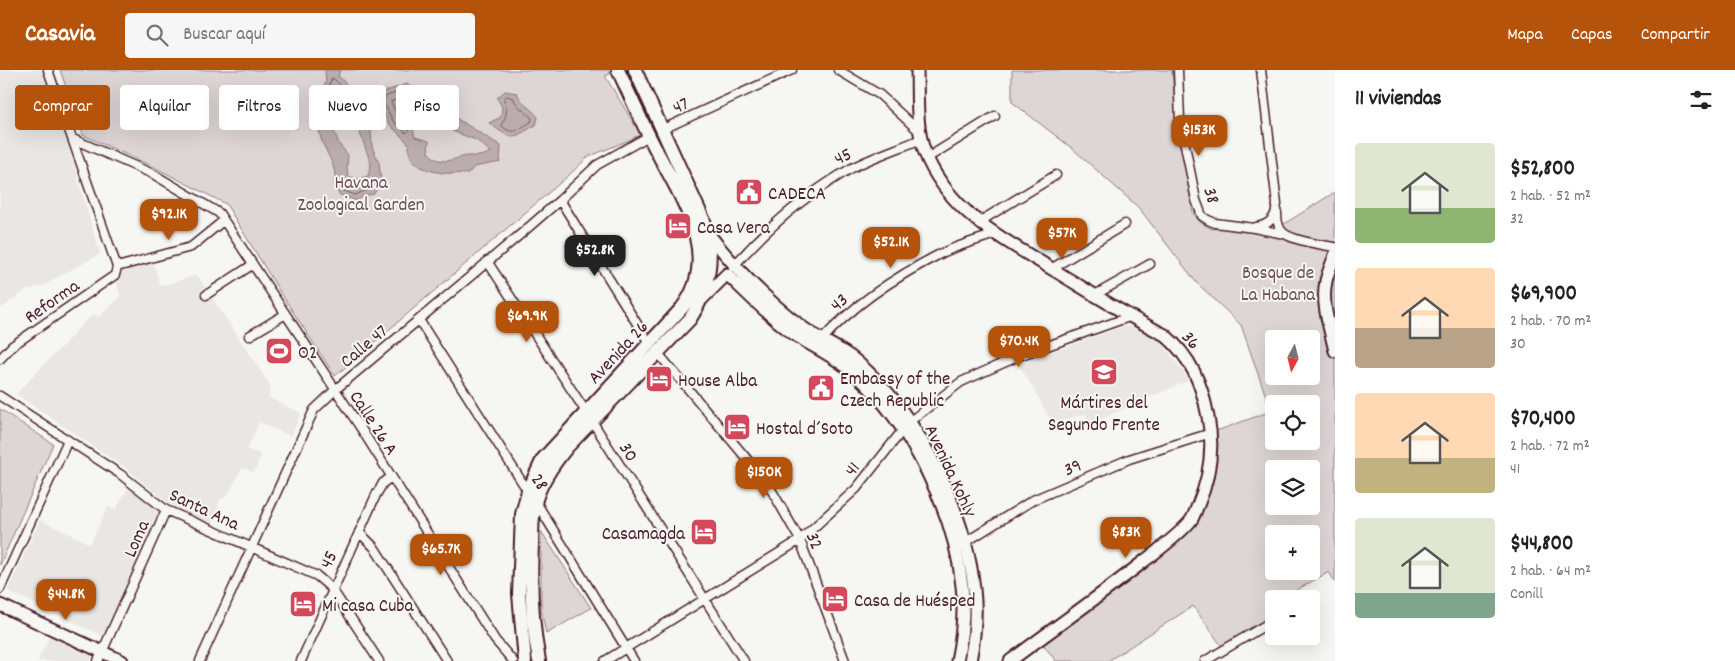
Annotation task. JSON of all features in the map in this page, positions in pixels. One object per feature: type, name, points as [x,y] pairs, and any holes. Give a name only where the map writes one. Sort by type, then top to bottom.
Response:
[{"type":"main road","name":"Avenida 26","points":[[526,661],[518,594],[522,514],[528,491],[543,459],[589,416],[653,347],[687,302],[697,281],[699,265],[695,229],[618,70]]},
{"type":"main road","name":"Avenida 26","points":[[635,70],[704,221],[710,245],[710,269],[702,299],[690,319],[653,347]]},
{"type":"main road","name":"Avenida 26","points":[[539,661],[532,616],[531,595],[536,502],[548,472],[589,416]]},
{"type":"street","points":[[48,70],[117,266],[191,247],[224,221]]},
{"type":"street","name":"47","points":[[663,129],[792,70]]},
{"type":"street","points":[[838,70],[880,95],[920,135]]},
{"type":"street","name":"36","points":[[917,70],[920,135],[927,158],[944,188],[956,202],[994,234],[1093,296],[1165,335],[1183,353],[1194,370],[1204,395],[1211,433],[1208,472],[1203,492],[1192,519],[1161,548],[1010,661]]},
{"type":"street","name":"38","points":[[1178,70],[1180,120],[1199,210],[1202,216],[1215,223],[1254,228],[1335,247]]},
{"type":"street","points":[[1260,70],[1277,204],[1276,213],[1278,224],[1284,234]]},
{"type":"street","points":[[927,158],[996,116]]},
{"type":"street","name":"45","points":[[702,299],[786,213],[812,192],[851,168],[920,135]]},
{"type":"street","name":"Calle 47","points":[[200,661],[314,410],[335,390],[560,200],[596,164],[649,136]]},
{"type":"street","name":"Calle 26 A","points":[[72,139],[153,174],[219,213],[495,640],[513,661]]},
{"type":"street","points":[[979,222],[1056,175]]},
{"type":"street","name":"32","points":[[560,200],[653,347],[768,484],[800,540],[845,661]]},
{"type":"street","points":[[1254,228],[1270,222],[1276,213]]},
{"type":"street","points":[[1051,269],[1125,224]]},
{"type":"street","name":"Avenida Kohly","points":[[708,233],[731,270],[768,306],[802,327],[819,343],[845,353],[865,376],[898,406],[905,425],[957,517],[960,546],[973,584],[957,661]]},
{"type":"street","name":"43","points":[[819,343],[847,315],[878,289],[945,252],[994,234]]},
{"type":"street","points":[[1335,255],[1326,282],[1325,306],[1335,351]]},
{"type":"street","name":"30","points":[[487,261],[589,416],[744,661]]},
{"type":"street","points":[[1093,296],[1150,264]]},
{"type":"street","points":[[206,295],[252,265]]},
{"type":"street","name":"Reforma","points":[[0,359],[12,346],[115,275],[117,266]]},
{"type":"street","points":[[249,336],[284,314]]},
{"type":"street","name":"41","points":[[605,661],[800,540],[856,489],[905,425],[961,382],[1019,356],[1129,317]]},
{"type":"street","name":"28","points":[[419,320],[536,502],[634,661]]},
{"type":"street","name":"Santa Ana","points":[[0,396],[120,474],[166,510],[317,576],[332,589],[379,661]]},
{"type":"street","name":"39","points":[[960,546],[1033,500],[1129,459],[1211,433]]},
{"type":"street","points":[[0,589],[68,440]]},
{"type":"street","name":"45","points":[[301,661],[376,495],[383,484],[391,477]]},
{"type":"street","name":"Loma","points":[[100,657],[166,510]]},
{"type":"street","points":[[358,532],[374,547],[447,661]]},
{"type":"street","points":[[0,606],[100,657],[122,661]]},
{"type":"street","name":"Avenida Kohly","points":[[969,610],[974,641],[970,661]]},
{"type":"street","points":[[1205,661],[1265,625]]},
{"type":"shaded area","points":[[1,70],[46,70],[50,85],[15,85],[15,130],[64,130],[100,254],[42,286],[26,290],[3,307],[0,307]]},
{"type":"shaded area","points":[[153,262],[160,286],[197,275],[270,385],[269,398],[301,413],[291,436],[259,422],[247,449],[261,455],[254,472],[242,468],[228,495],[220,500],[212,525],[169,504],[127,469],[16,394],[93,314],[99,317],[121,296],[116,281],[121,278],[120,272]]},
{"type":"shaded area","name":"Mártires del Segundo Frente","points":[[1124,326],[1135,327],[1160,340],[1189,380],[1090,424],[1085,414],[1053,423],[1019,364]]},
{"type":"shaded area","points":[[129,486],[160,511],[103,636],[8,591],[40,520],[90,544],[108,507],[116,510]]},
{"type":"shaded area","points":[[50,635],[93,655],[90,661],[38,661]]},
{"type":"green space","name":"Havana Zoological Garden","points":[[60,70],[608,70],[610,74],[605,76],[641,135],[588,157],[335,376],[226,204],[154,167],[83,135],[81,130],[110,130],[110,85],[65,85]]},
{"type":"green space","points":[[624,70],[629,70],[698,218],[704,244],[704,269],[698,293],[686,316],[591,414],[684,314],[696,293],[702,273],[703,251],[699,228]]},
{"type":"green space","name":"Bosque de La Habana","points":[[1012,70],[1172,70],[1176,118],[1193,213],[1200,222],[1212,229],[1284,224],[1335,192],[1335,582],[1329,572],[1320,577],[1320,525],[1265,525],[1265,580],[1315,580],[1296,590],[1265,590],[1265,625],[1223,648],[1193,606],[1108,661],[1056,661],[1039,639],[1192,519],[1203,492],[1211,433],[1265,413],[1265,450],[1320,450],[1320,395],[1265,395],[1241,325],[1196,282],[1139,208],[1073,149],[1012,102]]},
{"type":"green space","points":[[0,409],[53,444],[0,565]]},
{"type":"green space","points":[[541,531],[591,608],[546,634],[541,608]]},
{"type":"water","points":[[325,70],[340,70],[338,76],[348,85],[324,85]]},
{"type":"water","points":[[396,88],[396,130],[413,130],[415,137],[429,141],[428,152],[433,157],[438,160],[447,161],[491,152],[476,140],[451,130],[459,130],[459,120],[501,146],[500,162],[474,167],[468,174],[430,171],[417,164],[411,158],[408,148],[410,145],[389,124],[386,118],[386,91]]},
{"type":"water","points":[[505,91],[517,93],[538,117],[536,125],[516,136],[503,133],[489,123],[501,117],[502,107],[497,98]]},
{"type":"water","points":[[319,130],[334,130],[339,144],[348,155],[348,176],[358,179],[368,176],[371,164],[359,130],[371,130],[372,147],[379,163],[381,180],[374,194],[363,196],[357,201],[340,195],[334,187],[335,176],[333,166],[320,136]]},
{"type":"place","name":"CADECA","points":[[749,192]]},
{"type":"place","name":"Casa Vera","points":[[678,226]]},
{"type":"place","name":"O2","points":[[279,351]]},
{"type":"place","name":"Mártires del Segundo Frente","points":[[1104,372]]},
{"type":"place","name":"House Alba","points":[[659,379]]},
{"type":"place","name":"Embassy of the Czech Republic","points":[[821,388]]},
{"type":"place","name":"Hostal d´Soto","points":[[737,427]]},
{"type":"place","name":"Casamagda","points":[[704,532]]},
{"type":"place","name":"Casa de Huésped","points":[[835,599]]},
{"type":"place","name":"Mi casa Cuba","points":[[303,604]]}]
